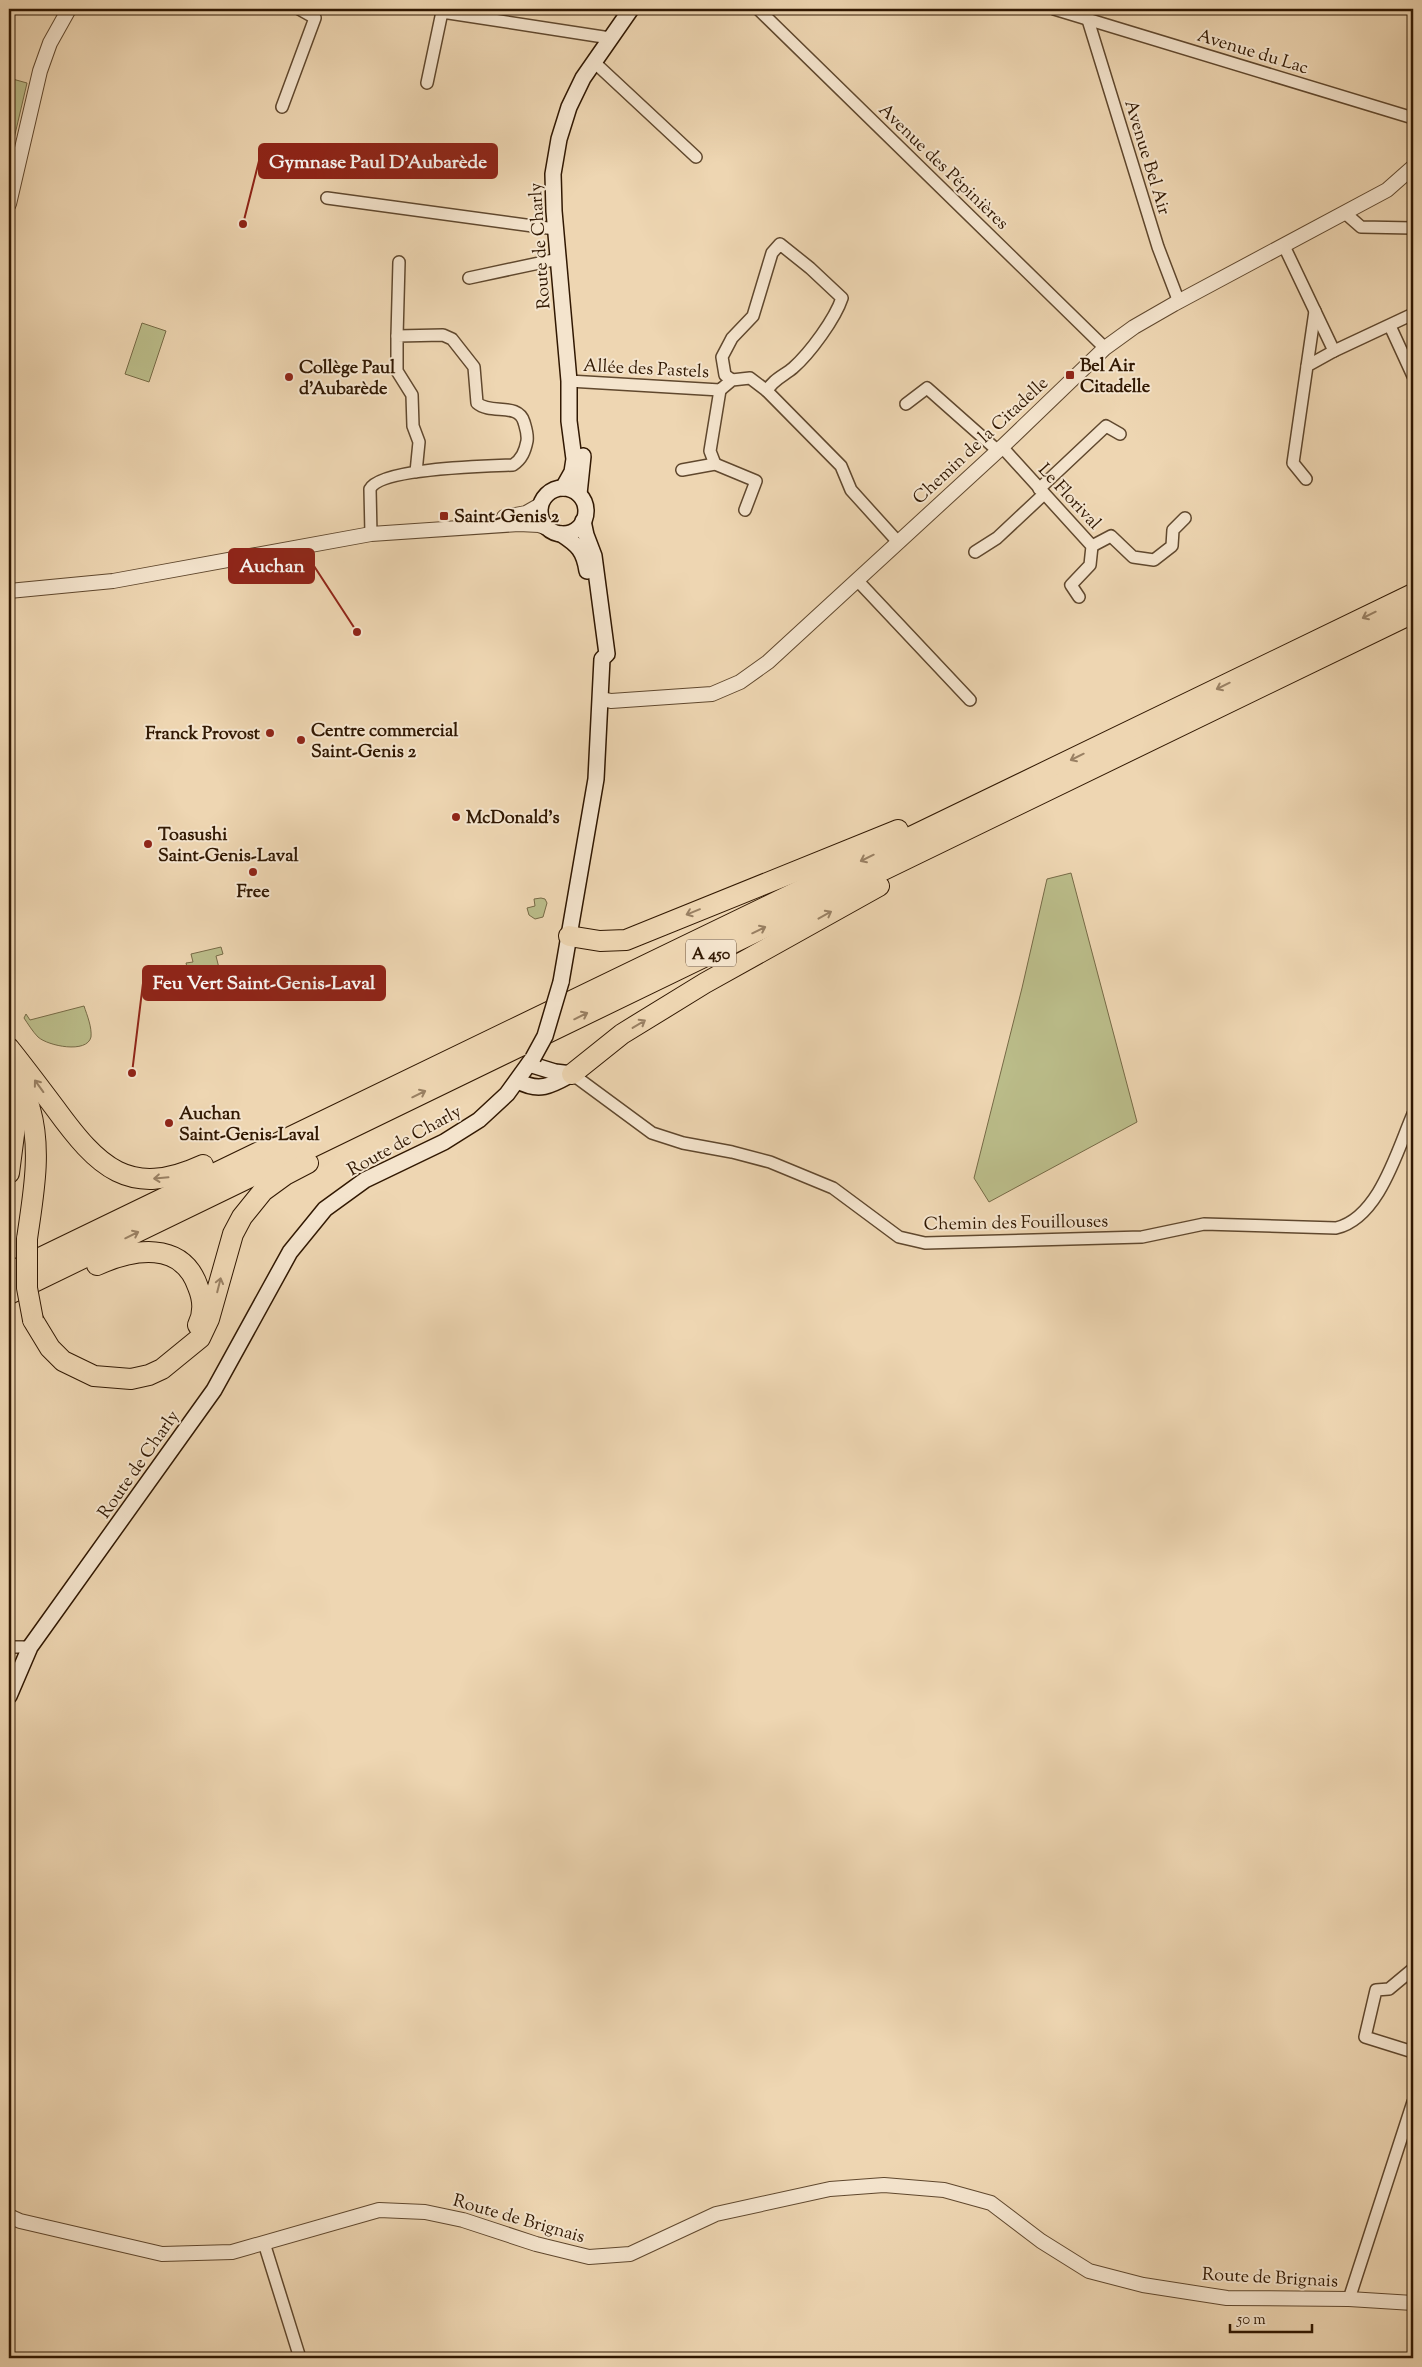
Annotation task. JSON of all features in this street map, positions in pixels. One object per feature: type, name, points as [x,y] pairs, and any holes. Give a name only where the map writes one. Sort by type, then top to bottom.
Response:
[{"type":"highway","name":"A 450","points":[[9,1273],[1413,594]]},
{"type":"highway","name":"A 450","points":[[9,1294],[1413,613]]},
{"type":"highway","points":[[569,936],[600,941],[626,940],[932,816],[950,818]]},
{"type":"highway","points":[[572,1074],[622,1034],[705,983],[831,912],[976,837],[983,822]]},
{"type":"highway","points":[[9,1048],[91,1153],[110,1168],[127,1175],[145,1179],[163,1179],[179,1175],[302,1121],[322,1122]]},
{"type":"highway","points":[[9,1059],[14,1083],[16,1119],[9,1173]]},
{"type":"highway","points":[[14,1083],[33,1124],[36,1158],[27,1239],[27,1288],[33,1320],[50,1348],[63,1361],[94,1376],[111,1379],[130,1379],[149,1375],[180,1356],[192,1343],[200,1338],[209,1319],[234,1234],[254,1201],[263,1191],[285,1175],[390,1119],[398,1105]]},
{"type":"highway","points":[[9,1304],[110,1259],[128,1254],[160,1252],[182,1263],[191,1272],[198,1287],[202,1306],[201,1319],[193,1334],[192,1343]]},
{"type":"main road","name":"Route de Charly","points":[[563,488],[572,472],[574,459],[569,421],[569,381],[555,229],[552,174],[559,139],[569,107],[594,62],[631,9]]},
{"type":"main road","name":"Route de Charly","points":[[569,381],[579,422],[583,460],[579,494]]},
{"type":"main road","points":[[563,488],[579,494],[585,507],[583,521],[574,530],[554,531],[540,517],[540,505],[549,492],[563,488]]},
{"type":"main road","name":"Route de Charly","points":[[9,1696],[30,1647],[214,1390],[290,1252],[325,1210],[365,1180],[444,1142],[479,1120],[518,1081],[545,1036],[561,982],[596,779],[602,699],[602,659],[607,654],[594,556],[583,521]]},
{"type":"main road","name":"Route de Charly","points":[[554,531],[577,544],[585,559],[597,654],[602,659]]},
{"type":"main road","points":[[531,1061],[555,1072],[572,1074]]},
{"type":"main road","points":[[518,1081],[528,1086],[542,1088],[572,1074]]},
{"type":"street","points":[[9,204],[40,71],[50,43],[69,9]]},
{"type":"street","points":[[282,107],[316,13],[299,9]]},
{"type":"street","name":"Avenue des Pépinières","points":[[758,9],[1105,348]]},
{"type":"street","name":"Avenue du Lac","points":[[1054,9],[1413,118]]},
{"type":"street","points":[[427,83],[442,12],[610,38]]},
{"type":"street","name":"Avenue Bel Air","points":[[1088,20],[1158,247],[1179,302]]},
{"type":"street","points":[[594,62],[696,157]]},
{"type":"street","name":"Chemin de la Citadelle","points":[[602,699],[611,701],[712,694],[740,682],[768,662],[1000,448],[1105,348],[1134,327],[1387,190],[1413,168]]},
{"type":"street","points":[[327,198],[555,229]]},
{"type":"street","points":[[1345,212],[1361,226],[1413,228]]},
{"type":"street","name":"Allée des Pastels","points":[[732,380],[725,376],[722,357],[732,338],[753,316],[772,253],[780,244],[810,268],[842,298],[836,315],[794,367],[767,390]]},
{"type":"street","points":[[1284,246],[1334,351]]},
{"type":"street","points":[[469,278],[558,259]]},
{"type":"street","points":[[399,262],[397,371],[412,395],[414,426],[419,442],[416,472]]},
{"type":"street","points":[[1306,479],[1293,463],[1315,311]]},
{"type":"street","points":[[1308,366],[1334,351],[1413,314]]},
{"type":"street","points":[[1390,326],[1413,376]]},
{"type":"street","points":[[370,530],[370,489],[372,484],[416,472],[513,464],[522,457],[528,435],[522,415],[516,411],[487,409],[477,403],[474,367],[452,339],[443,335],[397,336]]},
{"type":"street","name":"Allée des Pastels","points":[[715,464],[710,451],[720,390],[732,380],[750,378],[767,390],[841,466],[851,490],[898,542]]},
{"type":"street","name":"Allée des Pastels","points":[[569,381],[720,390]]},
{"type":"street","points":[[906,404],[927,388],[1000,448]]},
{"type":"street","points":[[975,552],[997,538],[1106,426],[1120,434]]},
{"type":"street","name":"Le Florival","points":[[1000,448],[1092,546],[1090,564],[1071,585],[1079,597]]},
{"type":"street","points":[[682,470],[715,464],[756,481],[744,510]]},
{"type":"street","points":[[9,591],[113,581],[370,530],[514,516],[526,513],[540,505]]},
{"type":"street","points":[[1092,546],[1110,536],[1133,557],[1154,560],[1172,546],[1173,530],[1185,518]]},
{"type":"street","points":[[370,530],[500,524],[540,525],[554,531]]},
{"type":"street","points":[[857,580],[970,700]]},
{"type":"street","points":[[9,598],[53,587]]},
{"type":"street","name":"Chemin des Fouillouses","points":[[572,1074],[652,1133],[683,1143],[732,1152],[770,1162],[833,1188],[887,1230],[899,1237],[913,1242],[925,1243],[1142,1237],[1204,1224],[1336,1228],[1351,1223],[1367,1210],[1376,1198],[1413,1114]]},
{"type":"street","points":[[9,1647],[30,1647]]},
{"type":"street","points":[[1413,1969],[1389,1989],[1376,1990],[1365,2038],[1413,2052]]},
{"type":"street","points":[[1348,2299],[1413,2102]]},
{"type":"street","name":"Route de Brignais","points":[[9,2216],[29,2223],[162,2254],[232,2252],[379,2210],[425,2212],[463,2220],[536,2244],[589,2258],[630,2254],[725,2212],[830,2189],[884,2185],[944,2190],[991,2203],[1041,2241],[1089,2271],[1143,2286],[1227,2298],[1348,2299],[1413,2303]]},
{"type":"street","points":[[264,2243],[300,2358]]},
{"type":"green space","points":[[9,78],[27,83],[9,160]]},
{"type":"green space","points":[[142,323],[166,331],[149,382],[125,374]]},
{"type":"green space","points":[[1071,873],[1137,1122],[989,1202],[974,1178],[1022,988],[1047,879]]},
{"type":"green space","points":[[534,899],[545,899],[547,903],[543,917],[535,919],[529,915],[527,908],[535,906]]},
{"type":"green space","points":[[221,947],[223,954],[216,956],[219,968],[189,975],[186,963],[193,962],[191,954]]},
{"type":"green space","points":[[84,1006],[90,1025],[91,1037],[88,1042],[75,1047],[67,1047],[43,1040],[36,1035],[24,1018],[26,1014],[30,1020]]},
{"type":"place","name":"Gymnase Paul D'Aubarède","points":[[243,224]]},
{"type":"place","name":"Bel Air Citadelle","points":[[1070,375]]},
{"type":"place","name":"Collège Paul d'Aubarède","points":[[289,377]]},
{"type":"place","name":"Saint-Genis 2","points":[[444,516]]},
{"type":"place","name":"Auchan","points":[[357,632]]},
{"type":"place","name":"Franck Provost","points":[[270,733]]},
{"type":"place","name":"Centre commercial Saint-Genis 2","points":[[301,740]]},
{"type":"place","name":"McDonald's","points":[[456,817]]},
{"type":"place","name":"Toasushi Saint-Genis-Laval","points":[[148,844]]},
{"type":"place","name":"Free","points":[[253,872]]},
{"type":"place","name":"Feu Vert Saint-Genis-Laval","points":[[132,1073]]},
{"type":"place","name":"Auchan Saint-Genis-Laval","points":[[169,1123]]}]
